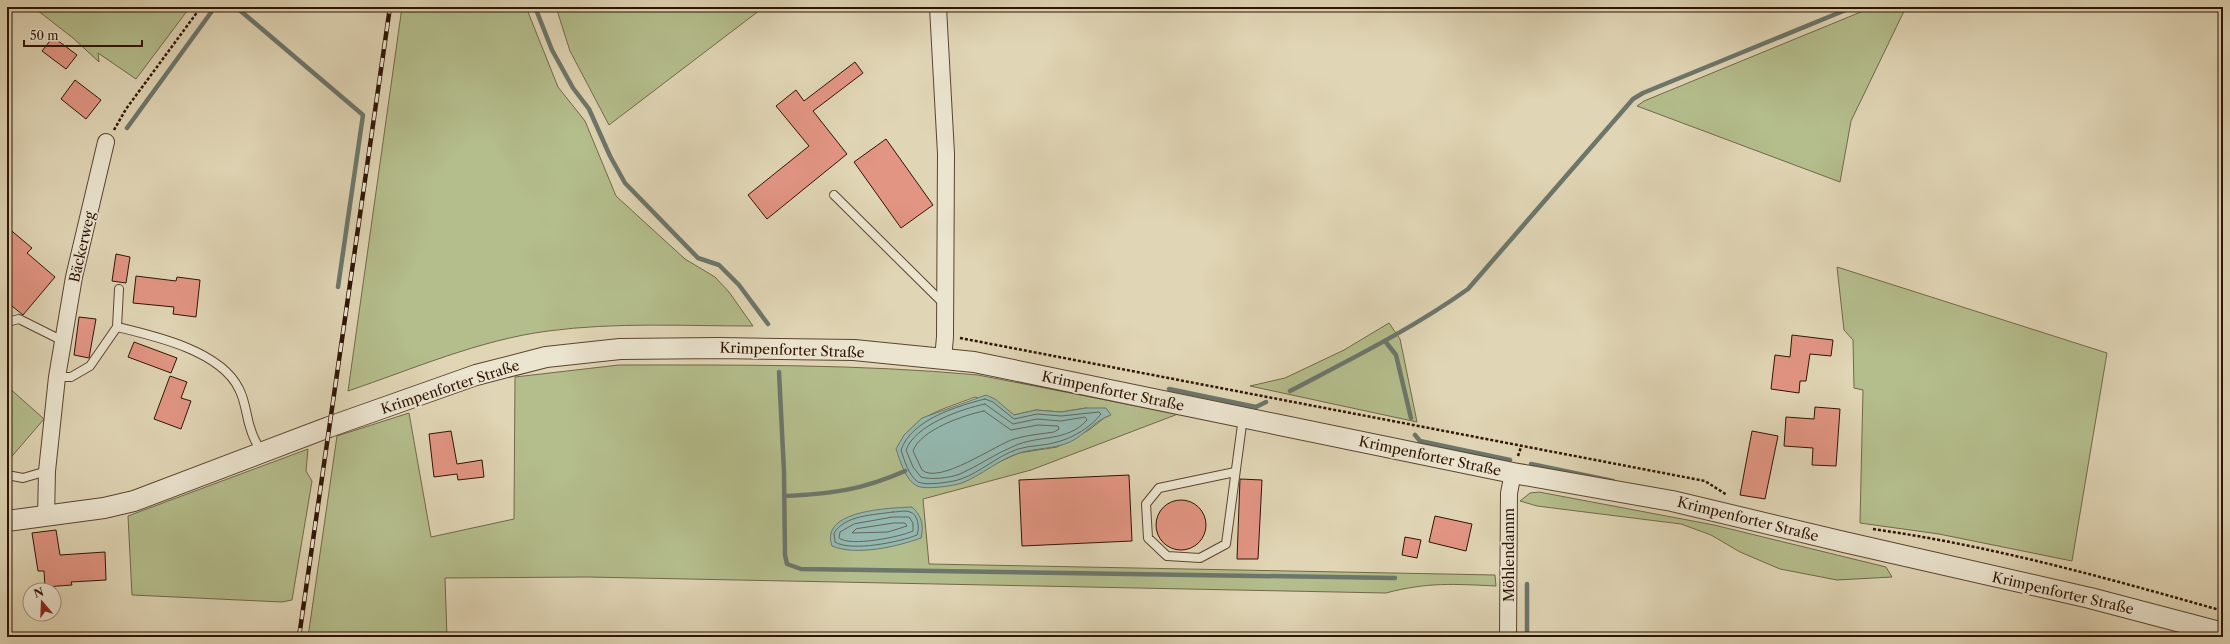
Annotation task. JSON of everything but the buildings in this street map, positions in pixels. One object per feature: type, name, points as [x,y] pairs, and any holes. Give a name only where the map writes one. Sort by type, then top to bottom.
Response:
[{"type":"street","points":[[938,7],[946,154],[945,306],[943,359]]},
{"type":"street","name":"Bäckerweg","points":[[46,517],[47,471],[57,377],[74,277],[106,142]]},
{"type":"street","name":"Krimpenforter Straße","points":[[7,521],[46,517],[134,502],[261,453],[476,375],[546,357],[620,349],[719,348],[838,350],[974,362],[1513,473],[1672,501],[1851,544],[2090,598],[2223,633]]},
{"type":"street","name":"Möhlendamm","points":[[1508,637],[1509,493],[1513,473]]},
{"type":"lane","points":[[834,195],[945,306]]},
{"type":"lane","points":[[57,377],[71,377],[90,366],[117,328],[119,290]]},
{"type":"lane","points":[[7,322],[19,319],[63,341]]},
{"type":"lane","points":[[117,328],[164,338],[213,361],[230,375],[240,389],[251,431],[261,453]]},
{"type":"lane","points":[[1236,472],[1159,488],[1146,504],[1148,538],[1167,556],[1200,558],[1226,544],[1236,472],[1243,417]]},
{"type":"lane","points":[[7,475],[23,478],[47,471]]},
{"type":"path","points":[[106,142],[126,108],[201,7]]},
{"type":"path","points":[[1413,426],[1706,481],[1732,498]]},
{"type":"path","points":[[1871,529],[1938,538],[2076,570],[2223,610]]},
{"type":"green space","points":[[33,7],[190,7],[136,79],[98,53],[99,62],[73,38]]},
{"type":"green space","points":[[402,7],[526,7],[558,87],[585,121],[616,196],[685,259],[715,277],[729,292],[753,326],[599,326],[522,335],[446,356],[348,391]]},
{"type":"green space","points":[[556,7],[764,7],[609,125],[570,51]]},
{"type":"green space","points":[[1873,7],[1906,7],[1851,121],[1840,182],[1637,106],[1644,101]]},
{"type":"green space","points":[[1837,267],[2107,353],[2072,561],[1939,534],[1860,523],[1863,390],[1854,388],[1853,340],[1844,330]]},
{"type":"green space","points":[[1389,323],[1400,339],[1417,422],[1250,386],[1285,378],[1344,350]]},
{"type":"green space","points":[[619,365],[799,366],[933,371],[978,375],[1178,414],[1031,470],[923,499],[929,564],[1495,575],[1496,586],[1454,584],[1428,585],[1386,593],[588,577],[445,578],[447,637],[308,637],[337,436],[409,413],[431,537],[514,519],[515,377]],"holes":[[[975,397],[1007,410],[1014,415],[1036,410],[1061,412],[1086,408],[1110,415],[1089,430],[1057,447],[1019,453],[990,466],[910,479],[897,449],[911,428],[920,421],[940,410]]]},
{"type":"green space","points":[[7,386],[44,419],[7,462]]},
{"type":"green space","points":[[308,449],[306,471],[312,481],[292,600],[282,602],[132,595],[128,516]]},
{"type":"green space","points":[[1539,492],[1714,525],[1886,567],[1892,577],[1837,580],[1780,569],[1740,552],[1711,535],[1681,524],[1537,506],[1520,501],[1530,493]]},
{"type":"water","points":[[986,395],[995,399],[1014,415],[1036,410],[1061,412],[1086,408],[1106,408],[1111,415],[1100,420],[1070,442],[1011,456],[962,483],[926,488],[917,486],[913,483],[906,475],[896,449],[904,435],[922,418]]},
{"type":"water","points":[[912,507],[918,514],[921,521],[921,538],[876,549],[853,550],[832,546],[831,534],[836,525],[846,518],[859,513],[874,510]]},
{"type":"waterway","points":[[127,128],[215,7]]},
{"type":"waterway","points":[[236,7],[363,115],[338,287]]},
{"type":"waterway","points":[[535,7],[552,50],[573,88],[589,109],[610,156],[625,183],[698,258],[719,265],[739,285],[768,324]]},
{"type":"waterway","points":[[1290,391],[1403,330],[1447,304],[1468,289],[1633,99],[1643,93],[1853,7]]},
{"type":"waterway","points":[[1385,341],[1396,355],[1411,418]]},
{"type":"waterway","points":[[779,372],[784,472],[785,555],[787,564],[801,569],[1395,578]]},
{"type":"waterway","points":[[1169,389],[1256,407],[1266,402]]},
{"type":"waterway","points":[[1415,435],[1420,441],[1510,460]]},
{"type":"waterway","points":[[1531,464],[1613,481]]},
{"type":"waterway","points":[[784,496],[846,490],[875,483],[905,471]]},
{"type":"waterway","points":[[1527,584],[1527,637]]},
{"type":"railway","points":[[299,637],[390,7]]}]
